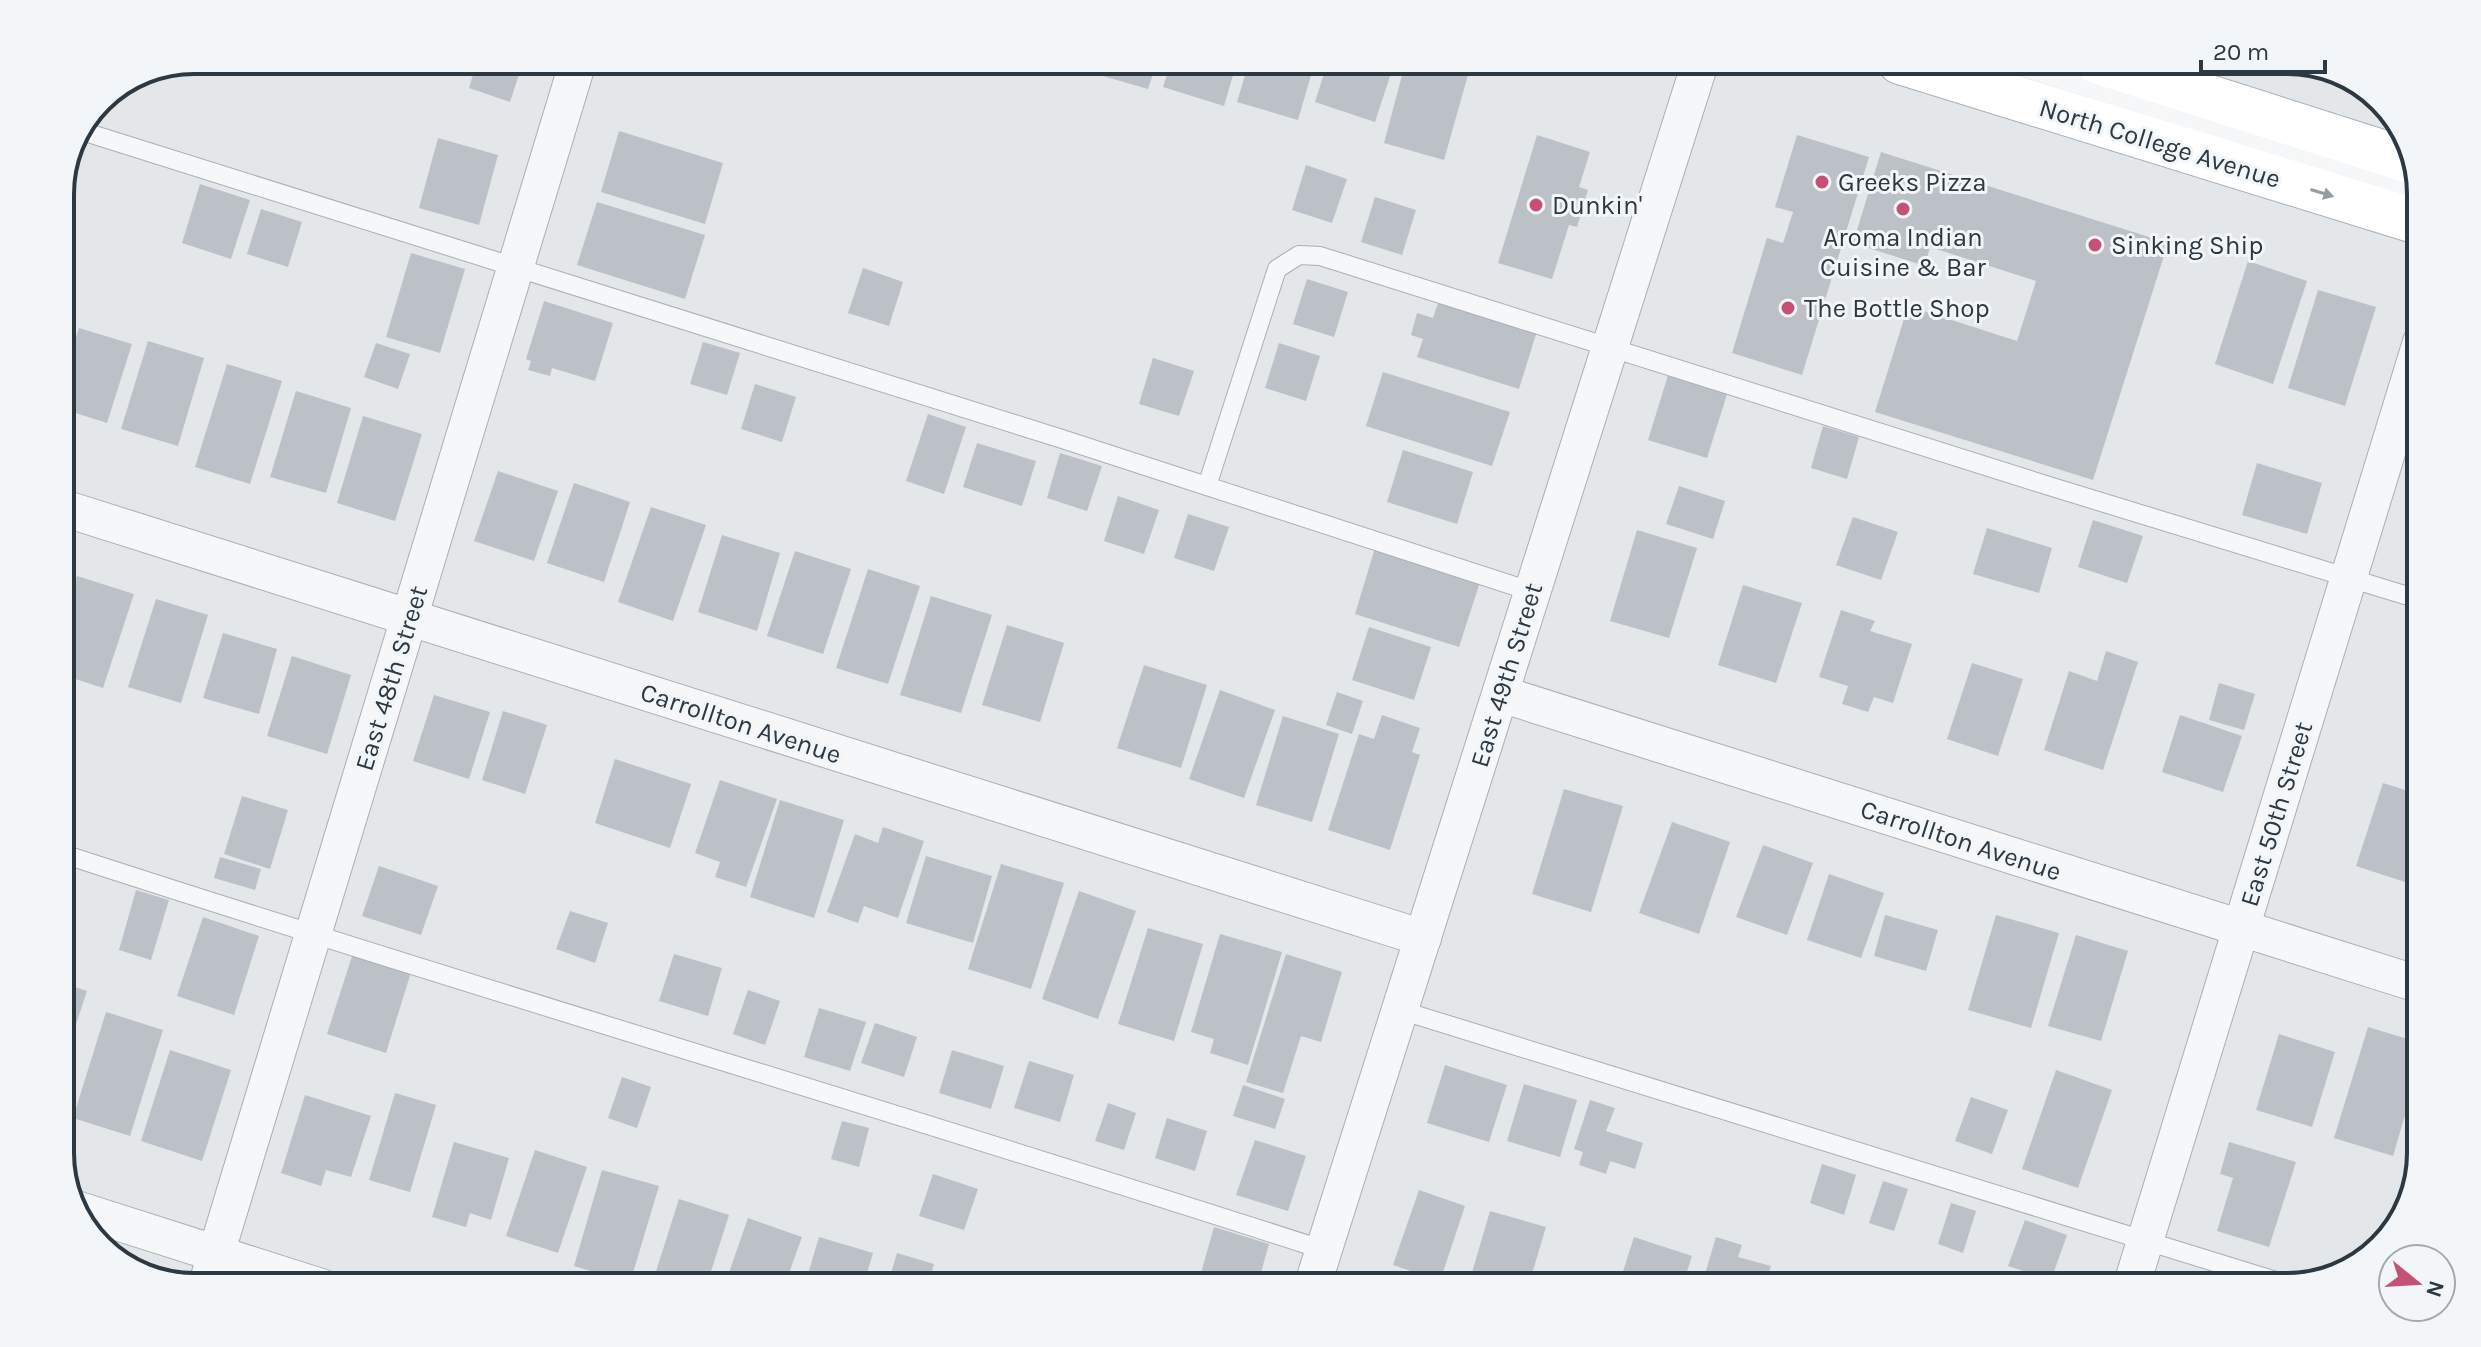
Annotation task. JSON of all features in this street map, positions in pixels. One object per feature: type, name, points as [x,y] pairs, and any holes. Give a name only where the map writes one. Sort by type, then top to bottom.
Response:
[{"type":"main road","name":"North College Avenue","points":[[1939,74],[2407,219]]},
{"type":"main road","points":[[2137,74],[2402,158]]},
{"type":"street","name":"East 48th Street","points":[[211,1270],[574,74]]},
{"type":"street","name":"East 49th Street","points":[[1317,1273],[1697,74]]},
{"type":"street","name":"East 50th Street","points":[[2135,1273],[2407,388]]},
{"type":"street","name":"Carrollton Avenue","points":[[74,511],[1423,938]]},
{"type":"street","name":"Carrollton Avenue","points":[[1501,694],[2407,981]]},
{"type":"street","points":[[92,1216],[211,1270]]},
{"type":"lane","name":"North College Avenue","points":[[2044,74],[2407,188]]},
{"type":"lane","points":[[90,134],[1533,592]]},
{"type":"lane","points":[[1207,486],[1277,269],[1299,255],[1320,256],[2407,596]]},
{"type":"lane","points":[[74,858],[1324,1250]]},
{"type":"lane","points":[[1400,1010],[2250,1273]]},
{"type":"building","points":[[473,74],[519,74],[510,102],[469,88]]},
{"type":"building","points":[[1096,74],[1153,74],[1148,89]]},
{"type":"building","points":[[1167,74],[1233,74],[1224,106],[1163,87]]},
{"type":"building","points":[[1245,74],[1311,74],[1298,120],[1237,102]]},
{"type":"building","points":[[1324,74],[1391,74],[1375,122],[1315,102]]},
{"type":"building","points":[[1402,74],[1468,74],[1444,160],[1384,143]]},
{"type":"building","points":[[619,131],[723,163],[705,224],[601,192]]},
{"type":"building","points":[[1537,135],[1590,152],[1579,187],[1588,190],[1577,227],[1569,225],[1552,279],[1498,263]]},
{"type":"building","points":[[1797,135],[1869,157],[1802,375],[1732,353],[1767,238],[1783,243],[1793,212],[1775,207]]},
{"type":"building","points":[[438,138],[498,155],[479,225],[419,208]]},
{"type":"building","points":[[1881,152],[2168,243],[2093,480],[1875,412],[1908,306],[2017,341],[2036,281],[1930,247],[1925,266],[1853,243]]},
{"type":"building","points":[[1306,165],[1347,179],[1332,223],[1292,210]]},
{"type":"building","points":[[200,184],[250,200],[231,259],[182,243]]},
{"type":"building","points":[[1375,197],[1416,210],[1402,255],[1361,242]]},
{"type":"building","points":[[597,202],[705,235],[685,299],[577,265]]},
{"type":"building","points":[[261,209],[302,222],[288,267],[247,254]]},
{"type":"building","points":[[411,253],[465,269],[440,353],[386,337]]},
{"type":"building","points":[[2248,261],[2307,281],[2273,384],[2215,364]]},
{"type":"building","points":[[863,268],[903,282],[889,326],[848,313]]},
{"type":"building","points":[[1307,279],[1348,292],[1334,337],[1293,324]]},
{"type":"building","points":[[2318,290],[2376,307],[2345,406],[2288,388]]},
{"type":"building","points":[[1439,300],[1537,331],[1519,389],[1417,357],[1423,339],[1411,335],[1417,313],[1433,318]]},
{"type":"building","points":[[544,301],[613,323],[595,381],[552,368],[550,376],[528,370],[531,361],[526,359]]},
{"type":"building","points":[[79,328],[132,344],[107,423],[74,412],[74,343]]},
{"type":"building","points":[[148,341],[204,358],[178,446],[121,429]]},
{"type":"building","points":[[703,342],[740,353],[727,395],[690,384]]},
{"type":"building","points":[[376,343],[410,354],[398,389],[364,377]]},
{"type":"building","points":[[1279,343],[1320,356],[1306,401],[1265,388]]},
{"type":"building","points":[[1153,358],[1194,371],[1179,416],[1139,404]]},
{"type":"building","points":[[227,364],[282,381],[250,484],[195,467]]},
{"type":"building","points":[[1383,372],[1510,412],[1492,466],[1366,426]]},
{"type":"building","points":[[1669,372],[1728,391],[1707,458],[1648,440]]},
{"type":"building","points":[[755,384],[796,397],[782,442],[741,429]]},
{"type":"building","points":[[296,391],[351,408],[326,493],[270,477]]},
{"type":"building","points":[[928,414],[966,427],[944,494],[906,481]]},
{"type":"building","points":[[363,416],[422,434],[395,521],[337,503]]},
{"type":"building","points":[[1823,426],[1859,437],[1847,479],[1811,468]]},
{"type":"building","points":[[977,443],[1036,461],[1022,506],[963,487]]},
{"type":"building","points":[[1403,450],[1473,472],[1457,524],[1387,502]]},
{"type":"building","points":[[1060,453],[1102,466],[1087,511],[1047,498]]},
{"type":"building","points":[[2257,463],[2322,483],[2307,534],[2242,515]]},
{"type":"building","points":[[498,471],[558,491],[534,561],[474,541]]},
{"type":"building","points":[[574,483],[630,502],[604,582],[547,563]]},
{"type":"building","points":[[1679,486],[1725,501],[1713,539],[1666,524]]},
{"type":"building","points":[[1118,496],[1159,510],[1144,554],[1104,541]]},
{"type":"building","points":[[651,507],[706,525],[673,621],[618,602]]},
{"type":"building","points":[[1188,514],[1229,527],[1214,571],[1174,558]]},
{"type":"building","points":[[1853,517],[1898,532],[1881,580],[1836,565]]},
{"type":"building","points":[[2093,520],[2143,536],[2127,583],[2078,567]]},
{"type":"building","points":[[1987,528],[2052,548],[2039,593],[1973,574]]},
{"type":"building","points":[[1637,530],[1697,548],[1669,638],[1610,621]]},
{"type":"building","points":[[722,535],[780,553],[757,631],[698,612]]},
{"type":"building","points":[[1375,548],[1480,582],[1459,647],[1355,614]]},
{"type":"building","points":[[795,551],[851,569],[823,654],[767,636]]},
{"type":"building","points":[[868,569],[920,586],[888,684],[836,668]]},
{"type":"building","points":[[77,576],[134,594],[103,688],[74,679],[74,585]]},
{"type":"building","points":[[1743,585],[1802,603],[1776,683],[1718,665]]},
{"type":"building","points":[[931,596],[992,615],[961,713],[900,695]]},
{"type":"building","points":[[156,599],[208,615],[181,703],[128,687]]},
{"type":"building","points":[[1841,610],[1875,621],[1870,631],[1912,644],[1893,703],[1874,697],[1868,712],[1842,704],[1848,686],[1819,677]]},
{"type":"building","points":[[1007,625],[1064,643],[1040,722],[982,705]]},
{"type":"building","points":[[1369,627],[1431,647],[1414,700],[1352,680]]},
{"type":"building","points":[[223,633],[277,649],[259,714],[203,698]]},
{"type":"building","points":[[2106,651],[2138,662],[2103,770],[2044,750],[2069,671],[2097,681]]},
{"type":"building","points":[[292,656],[351,675],[327,754],[267,736]]},
{"type":"building","points":[[1972,663],[2023,679],[1998,756],[1947,739]]},
{"type":"building","points":[[1144,665],[1207,685],[1181,768],[1117,748]]},
{"type":"building","points":[[2219,683],[2255,694],[2244,730],[2209,720]]},
{"type":"building","points":[[1220,690],[1275,710],[1244,798],[1189,779]]},
{"type":"building","points":[[1337,692],[1363,701],[1352,734],[1326,725]]},
{"type":"building","points":[[434,695],[490,712],[469,779],[413,761]]},
{"type":"building","points":[[503,711],[547,725],[525,794],[482,780]]},
{"type":"building","points":[[1382,715],[1420,728],[1412,752],[1420,755],[1390,850],[1328,830],[1359,734],[1374,739]]},
{"type":"building","points":[[2180,715],[2242,736],[2223,792],[2162,772]]},
{"type":"building","points":[[1283,716],[1339,734],[1312,822],[1256,805]]},
{"type":"building","points":[[615,759],[691,784],[670,848],[595,823]]},
{"type":"building","points":[[720,780],[777,799],[746,887],[715,877],[720,862],[695,853]]},
{"type":"building","points":[[2383,783],[2407,791],[2407,883],[2356,866]]},
{"type":"building","points":[[1564,789],[1623,806],[1591,912],[1532,894]]},
{"type":"building","points":[[242,796],[288,810],[270,869],[224,854]]},
{"type":"building","points":[[780,800],[844,820],[814,918],[750,897]]},
{"type":"building","points":[[1672,822],[1730,842],[1699,934],[1639,913]]},
{"type":"building","points":[[883,827],[924,841],[898,918],[864,906],[858,923],[827,912],[855,834],[878,843]]},
{"type":"building","points":[[1763,845],[1813,863],[1787,935],[1736,917]]},
{"type":"building","points":[[926,856],[992,876],[973,943],[906,923]]},
{"type":"building","points":[[220,857],[261,869],[255,890],[214,878]]},
{"type":"building","points":[[1001,864],[1064,883],[1031,989],[968,969]]},
{"type":"building","points":[[379,866],[438,886],[421,935],[362,916]]},
{"type":"building","points":[[1829,874],[1884,893],[1861,958],[1807,940]]},
{"type":"building","points":[[136,890],[169,900],[151,960],[119,950]]},
{"type":"building","points":[[1079,891],[1136,911],[1098,1019],[1042,999]]},
{"type":"building","points":[[570,911],[608,923],[595,963],[556,949]]},
{"type":"building","points":[[1885,915],[1938,930],[1926,971],[1874,956]]},
{"type":"building","points":[[1996,915],[2059,933],[2031,1028],[1968,1010]]},
{"type":"building","points":[[203,917],[259,936],[234,1015],[177,996]]},
{"type":"building","points":[[1148,928],[1203,944],[1174,1041],[1118,1024]]},
{"type":"building","points":[[1220,934],[1282,952],[1248,1065],[1210,1053],[1214,1039],[1191,1032]]},
{"type":"building","points":[[2076,935],[2128,951],[2101,1041],[2048,1026]]},
{"type":"building","points":[[354,950],[412,969],[386,1053],[327,1034]]},
{"type":"building","points":[[674,954],[722,968],[708,1016],[659,1001]]},
{"type":"building","points":[[1286,954],[1342,972],[1321,1042],[1301,1036],[1283,1093],[1246,1082]]},
{"type":"building","points":[[74,987],[87,991],[74,1030]]},
{"type":"building","points":[[748,990],[780,1001],[765,1045],[733,1034]]},
{"type":"building","points":[[819,1008],[866,1022],[850,1071],[804,1057]]},
{"type":"building","points":[[106,1012],[163,1030],[130,1136],[74,1118]]},
{"type":"building","points":[[875,1023],[917,1037],[904,1077],[861,1063]]},
{"type":"building","points":[[2368,1027],[2407,1039],[2407,1108],[2393,1156],[2334,1138]]},
{"type":"building","points":[[2279,1034],[2335,1052],[2312,1127],[2256,1110]]},
{"type":"building","points":[[170,1050],[231,1070],[202,1161],[141,1141]]},
{"type":"building","points":[[952,1050],[1004,1066],[991,1109],[939,1093]]},
{"type":"building","points":[[1029,1061],[1074,1075],[1060,1122],[1014,1108]]},
{"type":"building","points":[[1445,1065],[1507,1085],[1489,1142],[1427,1123]]},
{"type":"building","points":[[2056,1070],[2112,1090],[2078,1188],[2022,1169]]},
{"type":"building","points":[[622,1077],[651,1087],[637,1128],[608,1118]]},
{"type":"building","points":[[1524,1084],[1577,1100],[1560,1157],[1507,1141]]},
{"type":"building","points":[[1243,1085],[1285,1099],[1275,1129],[1233,1116]]},
{"type":"building","points":[[395,1093],[436,1105],[410,1192],[369,1180]]},
{"type":"building","points":[[305,1095],[371,1116],[351,1177],[326,1170],[321,1186],[281,1173]]},
{"type":"building","points":[[1971,1097],[2008,1110],[1992,1154],[1955,1141]]},
{"type":"building","points":[[1590,1100],[1615,1108],[1606,1131],[1643,1143],[1635,1169],[1610,1161],[1606,1174],[1579,1165],[1583,1152],[1574,1149]]},
{"type":"building","points":[[1108,1103],[1136,1113],[1124,1150],[1095,1141]]},
{"type":"building","points":[[1167,1118],[1207,1131],[1195,1171],[1155,1158]]},
{"type":"building","points":[[842,1121],[869,1128],[859,1167],[831,1159]]},
{"type":"building","points":[[1255,1140],[1306,1156],[1288,1211],[1236,1195]]},
{"type":"building","points":[[454,1142],[509,1158],[491,1220],[470,1213],[466,1227],[432,1217]]},
{"type":"building","points":[[2229,1142],[2296,1162],[2269,1247],[2217,1231],[2233,1178],[2220,1174]]},
{"type":"building","points":[[535,1150],[587,1167],[558,1253],[506,1236]]},
{"type":"building","points":[[1822,1164],[1856,1175],[1844,1215],[1810,1203]]},
{"type":"building","points":[[602,1170],[659,1186],[633,1273],[597,1273],[574,1266]]},
{"type":"building","points":[[933,1174],[978,1189],[964,1230],[919,1216]]},
{"type":"building","points":[[1883,1181],[1908,1189],[1894,1231],[1869,1223]]},
{"type":"building","points":[[1419,1190],[1465,1206],[1443,1273],[1416,1273],[1393,1265]]},
{"type":"building","points":[[679,1199],[729,1215],[710,1273],[655,1273]]},
{"type":"building","points":[[1951,1203],[1976,1211],[1963,1253],[1938,1244]]},
{"type":"building","points":[[1490,1211],[1546,1227],[1532,1273],[1472,1273]]},
{"type":"building","points":[[748,1218],[802,1237],[789,1273],[729,1273]]},
{"type":"building","points":[[2025,1220],[2067,1235],[2053,1273],[2030,1273],[2008,1266]]},
{"type":"building","points":[[1214,1227],[1269,1244],[1261,1273],[1201,1273]]},
{"type":"building","points":[[819,1237],[873,1253],[867,1273],[808,1273]]},
{"type":"building","points":[[1634,1237],[1692,1256],[1687,1273],[1622,1273]]},
{"type":"building","points":[[1716,1237],[1742,1245],[1738,1257],[1771,1266],[1769,1273],[1705,1273]]},
{"type":"building","points":[[897,1253],[934,1264],[931,1273],[891,1273]]},
{"type":"place","name":"Greeks Pizza","points":[[1822,182]]},
{"type":"place","name":"Dunkin'","points":[[1536,205]]},
{"type":"place","name":"Aroma Indian Cuisine & Bar","points":[[1903,209]]},
{"type":"place","name":"Sinking Ship","points":[[2095,245]]},
{"type":"place","name":"The Bottle Shop","points":[[1788,308]]}]
